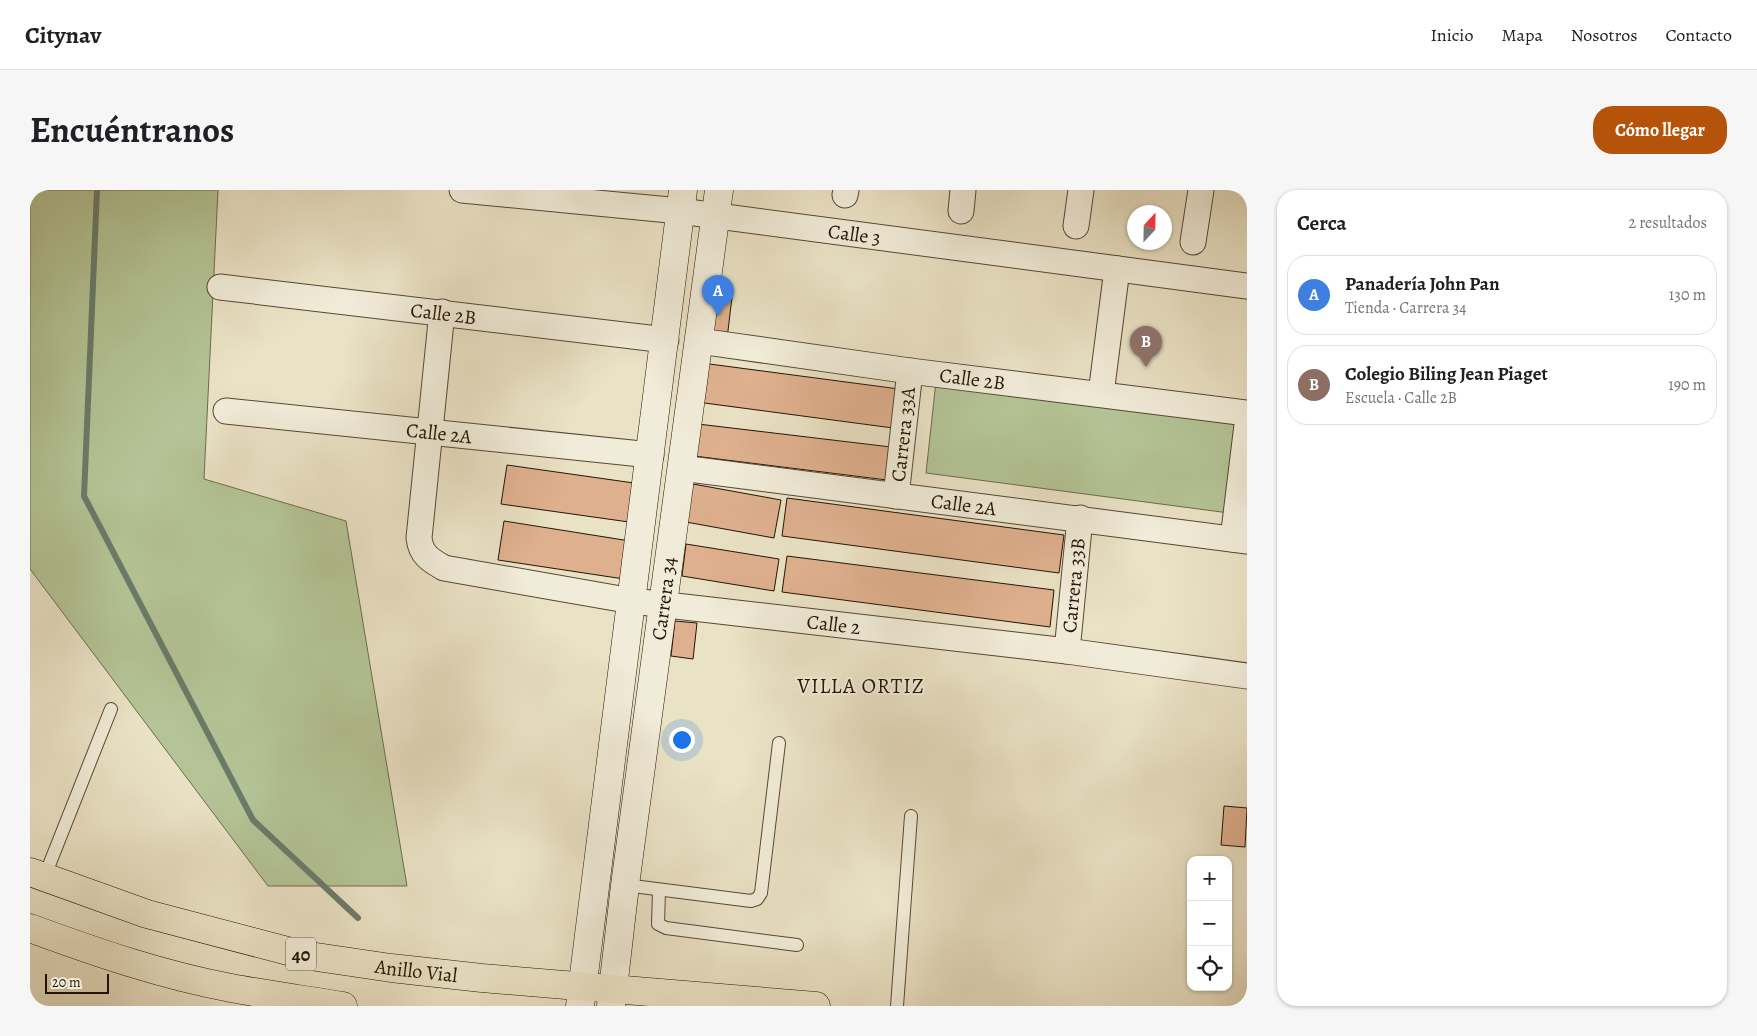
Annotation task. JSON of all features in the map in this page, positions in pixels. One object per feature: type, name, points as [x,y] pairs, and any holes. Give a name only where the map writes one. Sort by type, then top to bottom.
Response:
[{"type":"highway","name":"Anillo Vial","points":[[37,875],[147,914],[303,955],[582,996],[816,1006]]},
{"type":"highway","name":"40","points":[[30,928],[119,959],[181,977],[230,988],[343,1006]]},
{"type":"street","name":"Calle 3","points":[[462,190],[682,201],[715,217],[1247,286]]},
{"type":"street","name":"Carrera 34","points":[[612,997],[624,885],[664,604],[719,190]]},
{"type":"street","points":[[1076,226],[1081,190]]},
{"type":"street","points":[[1193,242],[1201,190]]},
{"type":"street","name":"Carrera 34","points":[[582,996],[682,201]]},
{"type":"street","points":[[1101,394],[1117,269]]},
{"type":"street","name":"Calle 2B","points":[[220,287],[666,340]]},
{"type":"street","points":[[430,432],[442,312]]},
{"type":"street","name":"Calle 2B","points":[[699,342],[910,371],[1247,413]]},
{"type":"street","name":"Carrera 33A","points":[[896,496],[910,371]]},
{"type":"street","name":"Calle 2A","points":[[226,411],[651,456]]},
{"type":"street","points":[[1240,540],[1247,425]]},
{"type":"street","name":"Calle 2","points":[[430,432],[419,538],[420,548],[425,557],[444,568],[632,601],[1067,651],[1247,676]]},
{"type":"street","name":"Calle 2A","points":[[681,468],[1240,540]]},
{"type":"street","name":"Carrera 33B","points":[[1067,651],[1080,518]]},
{"type":"lane","points":[[37,875],[112,709]]},
{"type":"lane","points":[[624,885],[659,891],[751,901],[757,899],[761,894],[767,852],[779,743]]},
{"type":"lane","points":[[897,1006],[911,816]]},
{"type":"lane","points":[[659,891],[658,924],[666,928],[797,944]]},
{"type":"green space","points":[[30,190],[218,190],[204,479],[346,521],[407,886],[268,886],[30,569]]},
{"type":"green space","points":[[936,381],[1241,418],[1229,513],[926,473]]},
{"type":"building","points":[[709,294],[732,297],[727,339],[704,336]]},
{"type":"building","points":[[702,363],[899,389],[893,428],[697,402]]},
{"type":"building","points":[[698,424],[891,447],[887,480],[694,456]]},
{"type":"building","points":[[507,465],[634,483],[629,522],[501,504]]},
{"type":"building","points":[[693,484],[781,500],[774,538],[686,522]]},
{"type":"building","points":[[787,498],[1064,535],[1059,573],[782,536]]},
{"type":"building","points":[[504,521],[630,541],[624,579],[498,560]]},
{"type":"building","points":[[686,544],[779,559],[774,591],[682,576]]},
{"type":"building","points":[[787,556],[1054,590],[1050,627],[782,592]]},
{"type":"building","points":[[675,621],[697,623],[693,659],[671,656]]},
{"type":"building","points":[[1224,806],[1247,808],[1245,847],[1221,845]]},
{"type":"waterway","points":[[97,190],[84,496],[253,820],[358,918]]},
{"type":"place","name":"Panadería John Pan","points":[[718,316]]},
{"type":"place","name":"Colegio Biling Jean Piaget","points":[[1146,367]]},
{"type":"district","name":"VILLA ORTIZ","points":[[861,686]]}]
